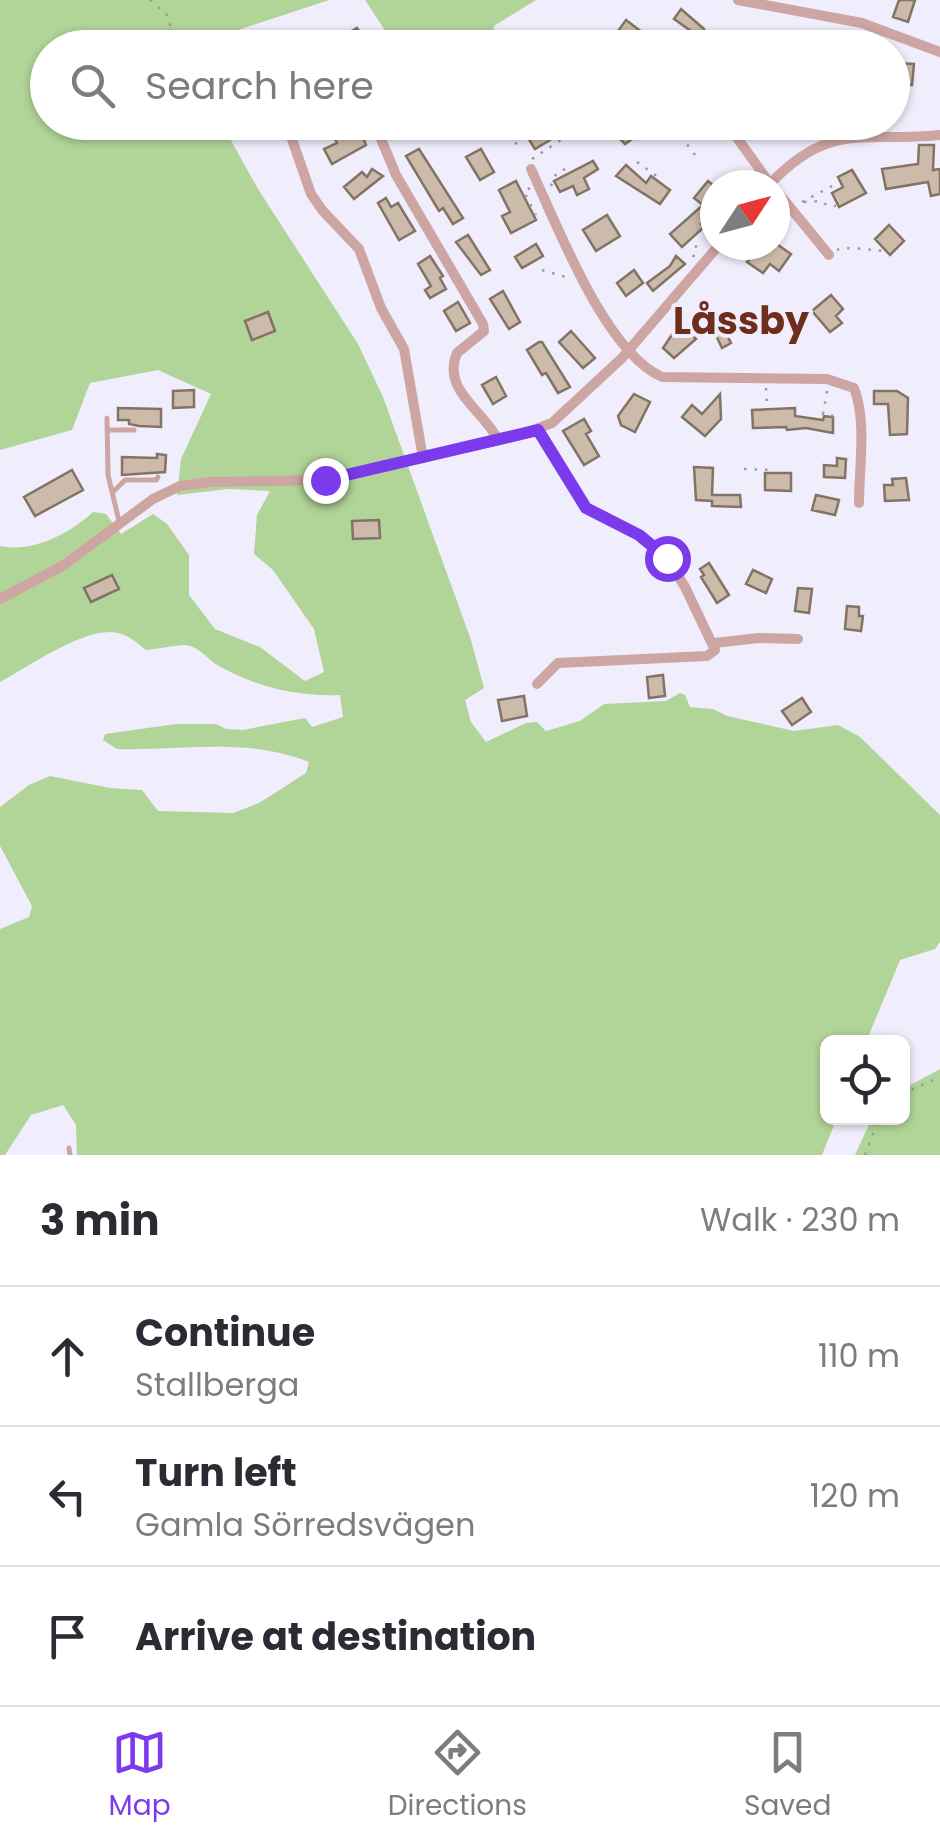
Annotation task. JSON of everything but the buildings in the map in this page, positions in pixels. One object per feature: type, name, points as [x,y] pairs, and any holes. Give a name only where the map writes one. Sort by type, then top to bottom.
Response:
[{"type":"street","points":[[738,0],[881,30]]},
{"type":"street","points":[[910,41],[940,52]]},
{"type":"street","points":[[910,135],[940,135]]},
{"type":"street","points":[[292,140],[312,194],[359,249],[381,308],[404,349],[423,458]]},
{"type":"street","points":[[381,140],[396,175],[483,324],[478,338],[457,353],[452,371],[460,391],[498,440]]},
{"type":"street","points":[[737,140],[760,170]]},
{"type":"street","points":[[787,170],[800,156],[826,142],[840,140]]},
{"type":"street","points":[[528,166],[599,310],[649,370],[662,377],[829,380],[852,386],[858,400],[859,503]]},
{"type":"street","points":[[790,207],[829,254]]},
{"type":"street","points":[[0,599],[64,565],[153,499],[180,486],[325,480],[538,430],[574,406],[629,350],[705,260]]},
{"type":"street","points":[[537,684],[558,663],[707,656],[714,652],[714,644],[667,558],[639,535],[586,508],[538,430]]},
{"type":"street","points":[[714,644],[760,638],[798,639]]},
{"type":"lane","points":[[107,418],[108,475],[120,524]]},
{"type":"lane","points":[[107,430],[134,430]]},
{"type":"lane","points":[[114,491],[125,480],[158,477]]},
{"type":"path","points":[[150,0],[167,15],[171,30]]},
{"type":"path","points":[[516,144],[522,140]]},
{"type":"path","points":[[528,166],[563,140]]},
{"type":"path","points":[[688,140],[695,155]]},
{"type":"path","points":[[637,162],[662,180]]},
{"type":"path","points":[[536,215],[524,192],[548,193],[556,174],[565,169]]},
{"type":"path","points":[[832,197],[801,202],[836,184]]},
{"type":"path","points":[[822,201],[836,206]]},
{"type":"path","points":[[693,257],[694,240]]},
{"type":"path","points":[[829,254],[842,247],[884,251]]},
{"type":"path","points":[[542,270],[584,282]]},
{"type":"path","points":[[766,378],[767,406]]},
{"type":"path","points":[[829,380],[823,414],[834,416]]},
{"type":"path","points":[[744,470],[772,470]]},
{"type":"path","points":[[910,1090],[940,1077]]},
{"type":"path","points":[[864,1155],[876,1125]]},
{"type":"green space","points":[[0,0],[329,0],[238,30],[30,30],[30,140],[231,140],[358,344],[383,397],[471,640],[484,688],[465,700],[471,722],[486,742],[526,723],[537,722],[546,731],[580,721],[604,704],[666,701],[680,693],[690,707],[713,709],[727,716],[794,731],[838,725],[860,737],[940,815],[940,942],[935,949],[900,960],[869,1035],[820,1035],[820,1125],[834,1125],[822,1155],[77,1155],[76,1125],[63,1105],[31,1115],[5,1155],[0,1155],[0,929],[29,917],[32,906],[0,846],[0,807],[29,785],[50,776],[142,790],[158,811],[233,813],[259,803],[306,773],[309,762],[286,754],[238,747],[117,749],[103,740],[105,734],[176,724],[216,724],[243,730],[305,718],[312,727],[343,717],[340,695],[262,685],[219,666],[190,646],[146,650],[118,633],[105,632],[74,641],[0,682],[0,546],[25,547],[50,540],[93,512],[106,514],[121,534],[153,514],[167,524],[189,555],[189,595],[215,629],[260,647],[305,681],[324,672],[314,629],[273,570],[254,554],[257,515],[270,491],[228,489],[177,495],[181,459],[211,394],[158,370],[90,383],[72,430],[0,450]]},
{"type":"green space","points":[[365,0],[536,0],[493,30],[385,30]]},
{"type":"green space","points":[[940,1069],[940,1155],[855,1155],[869,1125],[910,1125],[910,1085]]},
{"type":"district","name":"Låssby","points":[[741,321]]},
{"type":"route","points":[[325,480],[538,430],[586,508],[628,528],[667,558]]}]
